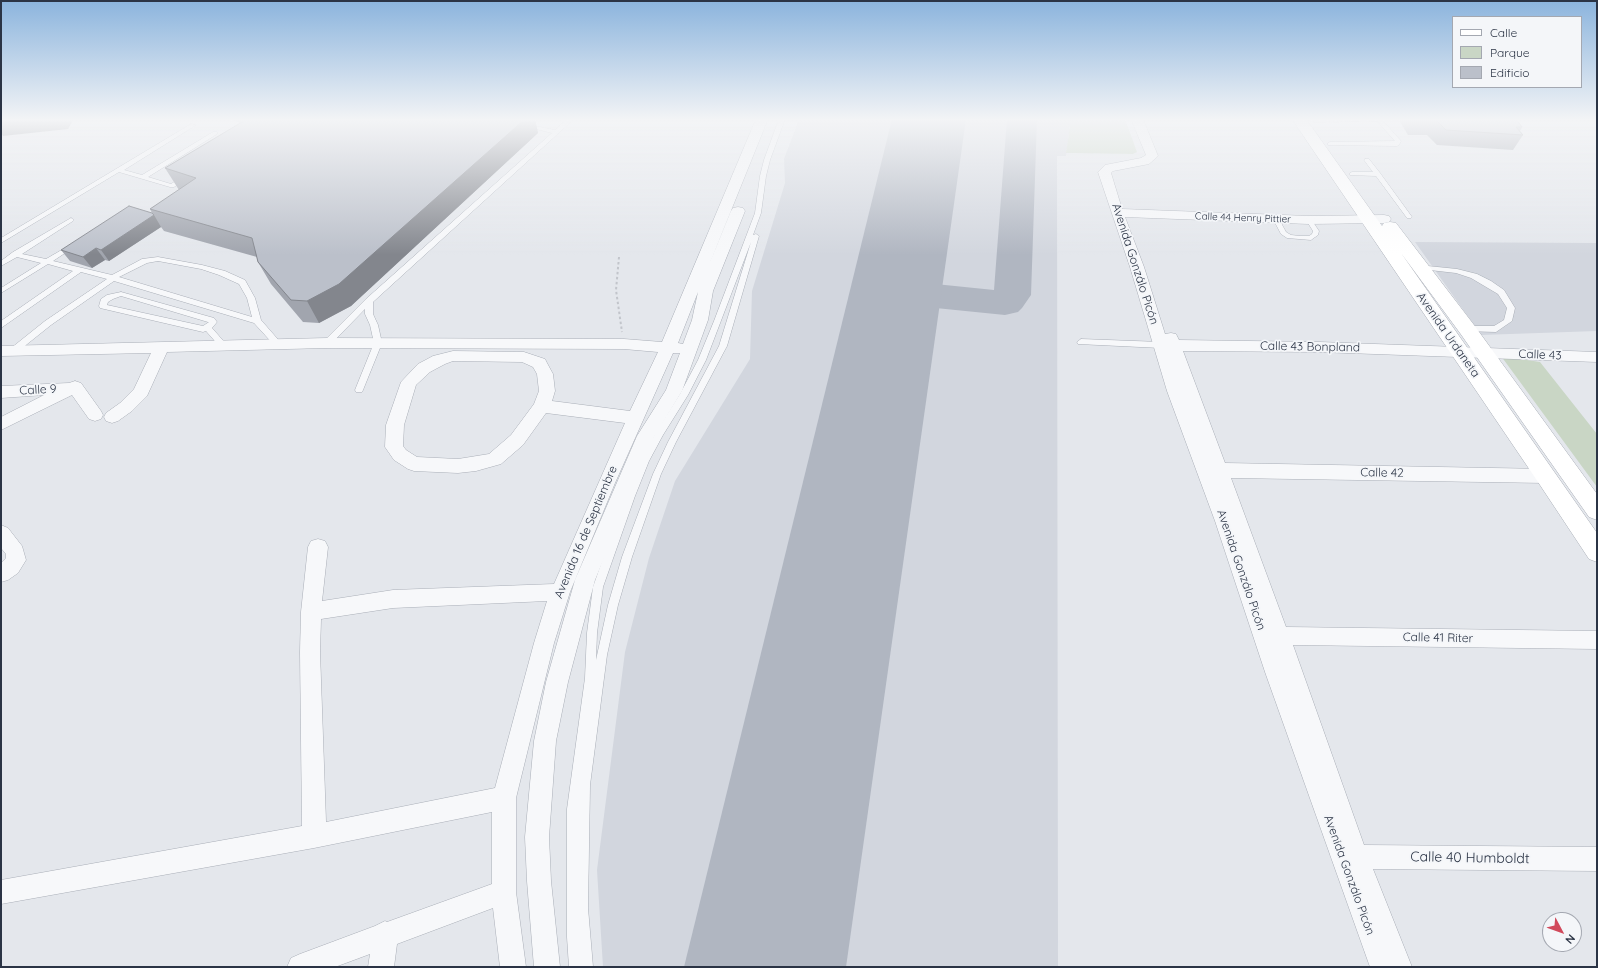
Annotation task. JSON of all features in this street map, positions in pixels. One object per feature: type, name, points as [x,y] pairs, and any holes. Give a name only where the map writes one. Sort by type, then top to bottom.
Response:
[{"type":"street","name":"Avenida 16 de Septiembre","points":[[513,967],[504,892],[504,798],[544,643],[560,592],[606,483],[681,317],[744,164]]},
{"type":"street","name":"Avenida 16 de Septiembre","points":[[547,967],[539,881],[537,837],[545,741],[557,682],[585,580],[646,436],[674,391],[700,320],[706,291],[755,164]]},
{"type":"street","name":"Avenida Gonzálo Picón","points":[[1128,164],[1109,168],[1104,172],[1121,214],[1350,858],[1382,967]]},
{"type":"street","name":"Avenida Urdaneta","points":[[1339,164],[1376,219],[1459,352],[1597,552]]},
{"type":"street","name":"Avenida Urdaneta","points":[[1345,164],[1352,174],[1376,219],[1421,267],[1597,511]]},
{"type":"street","name":"Calle 44 Henry Pittier","points":[[1121,214],[1309,220],[1376,219]]},
{"type":"street","points":[[7,351],[327,343],[624,344],[690,350]]},
{"type":"street","points":[[112,417],[126,407],[141,392],[162,346]]},
{"type":"street","name":"Calle 43 Bonpland","points":[[1167,346],[1319,347],[1483,353]]},
{"type":"street","name":"Calle 43","points":[[1483,353],[1597,357]]},
{"type":"street","points":[[453,356],[524,357],[539,363],[545,374],[547,392],[542,406],[517,440],[495,459],[476,464],[458,466],[414,464],[400,455],[394,447],[395,425],[409,382],[424,368],[438,360],[453,356]]},
{"type":"street","points":[[1,424],[75,387],[95,415]]},
{"type":"street","name":"Calle 9","points":[[1,392],[75,387]]},
{"type":"street","points":[[542,406],[636,418]]},
{"type":"street","name":"Calle 42","points":[[1212,469],[1242,471],[1546,476]]},
{"type":"street","points":[[1,534],[15,552],[16,560],[11,567],[1,574]]},
{"type":"street","points":[[314,836],[310,652],[311,612],[318,547]]},
{"type":"street","points":[[311,612],[393,599],[560,592]]},
{"type":"street","name":"Calle 41 Riter","points":[[1271,636],[1597,640]]},
{"type":"street","points":[[1,892],[314,836],[504,798]]},
{"type":"street","name":"Avenida Gonzálo Picón","points":[[1350,858],[1399,967]]},
{"type":"street","name":"Calle 40 Humboldt","points":[[1350,858],[1597,859]]},
{"type":"street","points":[[300,967],[385,934],[504,892]]},
{"type":"street","points":[[380,967],[385,934]]},
{"type":"lane","points":[[1,241],[128,164]]},
{"type":"lane","points":[[143,177],[164,164]]},
{"type":"lane","points":[[327,343],[369,301],[521,164]]},
{"type":"lane","points":[[576,967],[573,937],[573,809],[590,678],[592,633],[598,587],[630,496],[645,461],[702,360],[718,321],[758,213],[766,164]]},
{"type":"lane","points":[[586,967],[582,908],[584,785],[602,655],[613,605],[627,557],[657,474],[672,442],[723,346],[764,210],[769,172],[772,164]]},
{"type":"lane","points":[[1370,164],[1409,217]]},
{"type":"lane","points":[[118,170],[172,186],[190,174]]},
{"type":"lane","points":[[1352,174],[1378,174]]},
{"type":"lane","points":[[1276,219],[1283,233],[1289,237],[1300,238],[1311,238],[1315,235],[1316,231],[1309,220]]},
{"type":"lane","points":[[1,264],[71,220]]},
{"type":"lane","points":[[1,291],[80,240]]},
{"type":"lane","points":[[15,254],[113,278],[257,321]]},
{"type":"lane","points":[[7,351],[113,278],[134,266],[146,261],[158,259],[202,267],[222,273],[242,282],[251,298],[257,321],[278,344]]},
{"type":"lane","points":[[1421,267],[1456,271],[1474,276],[1501,292],[1511,308],[1508,321],[1496,329],[1467,329]]},
{"type":"lane","points":[[1,325],[80,270]]},
{"type":"lane","points":[[116,295],[129,295],[211,320],[213,322],[208,328],[203,329],[108,308],[102,304],[110,297],[116,295]]},
{"type":"lane","points":[[358,390],[378,343],[374,325],[369,314],[369,301]]},
{"type":"lane","points":[[208,328],[223,345]]},
{"type":"lane","points":[[1081,342],[1167,346]]},
{"type":"path","points":[[619,257],[616,290],[624,344]]},
{"type":"shaded area","points":[[784,164],[1057,164],[1058,967],[603,967],[597,870],[625,652],[649,558],[675,481],[750,359],[752,291],[785,183]]},
{"type":"shaded area","points":[[1415,242],[1597,243],[1597,331],[1481,335]]},
{"type":"green space","points":[[1501,356],[1540,362],[1597,434],[1597,487]]},
{"type":"building","points":[[171,164],[474,164],[339,284],[307,301],[291,300],[258,262],[252,238],[150,209],[196,178],[165,168]]},
{"type":"building","points":[[129,206],[152,213],[154,215],[101,250],[96,248],[83,257],[61,250]]},
{"type":"taxiway","points":[[896,292],[1005,303],[1009,300],[1012,295],[1019,164]]},
{"type":"runway","points":[[765,967],[920,164]]}]
